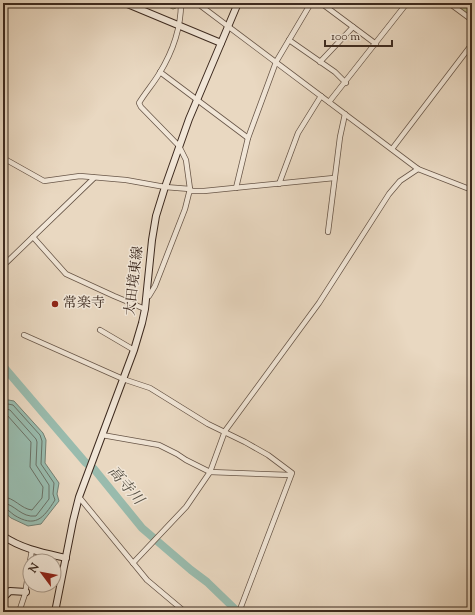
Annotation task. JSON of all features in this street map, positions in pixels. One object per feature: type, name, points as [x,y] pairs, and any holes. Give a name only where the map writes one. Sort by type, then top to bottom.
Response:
[{"type":"main road","points":[[125,3],[220,43]]},
{"type":"main road","points":[[133,3],[176,25]]},
{"type":"main road","name":"太田境東線","points":[[56,612],[73,521],[92,462],[134,350],[145,309],[156,216],[178,146],[238,3]]},
{"type":"main road","points":[[3,536],[12,542],[32,550],[66,558]]},
{"type":"main road","points":[[3,598],[10,591],[22,592]]},
{"type":"street","points":[[146,298],[155,286],[185,209],[190,190],[186,160],[178,146],[141,107],[139,103],[160,72],[172,50],[181,3]]},
{"type":"street","points":[[197,3],[418,169],[472,190]]},
{"type":"street","points":[[236,188],[248,138],[276,62],[311,3]]},
{"type":"street","points":[[321,3],[376,44]]},
{"type":"street","points":[[329,102],[407,3]]},
{"type":"street","points":[[449,3],[472,20]]},
{"type":"street","points":[[320,62],[353,27]]},
{"type":"street","points":[[289,40],[335,72],[346,82]]},
{"type":"street","points":[[392,149],[472,44]]},
{"type":"street","points":[[160,72],[248,138]]},
{"type":"street","points":[[279,184],[298,133],[321,96]]},
{"type":"street","points":[[328,232],[334,178],[345,114]]},
{"type":"street","points":[[3,158],[44,181],[80,176],[126,180],[204,192],[334,178]]},
{"type":"street","points":[[133,563],[186,507],[210,472],[225,431],[319,303],[389,194],[400,181],[418,169]]},
{"type":"street","points":[[7,262],[94,178]]},
{"type":"street","points":[[33,237],[66,274],[145,309]]},
{"type":"street","points":[[100,330],[134,350]]},
{"type":"street","points":[[24,335],[123,379],[150,388],[208,424],[225,431],[268,455],[292,473],[239,611]]},
{"type":"street","points":[[102,435],[159,445],[210,472],[290,475]]},
{"type":"street","points":[[80,498],[147,580],[185,612]]},
{"type":"street","points":[[19,612],[26,593]]},
{"type":"green space","points":[[159,3],[176,3],[176,8],[173,9]]},
{"type":"green space","points":[[453,3],[472,3],[472,18]]},
{"type":"water","points":[[3,399],[14,401],[43,433],[46,440],[45,463],[59,483],[57,494],[59,501],[41,524],[28,526],[11,518],[3,511]]},
{"type":"waterway","name":"高寺川","points":[[3,366],[85,462],[94,469],[142,528],[207,582],[238,612]]},
{"type":"place","name":"常楽寺","points":[[55,304]]}]
